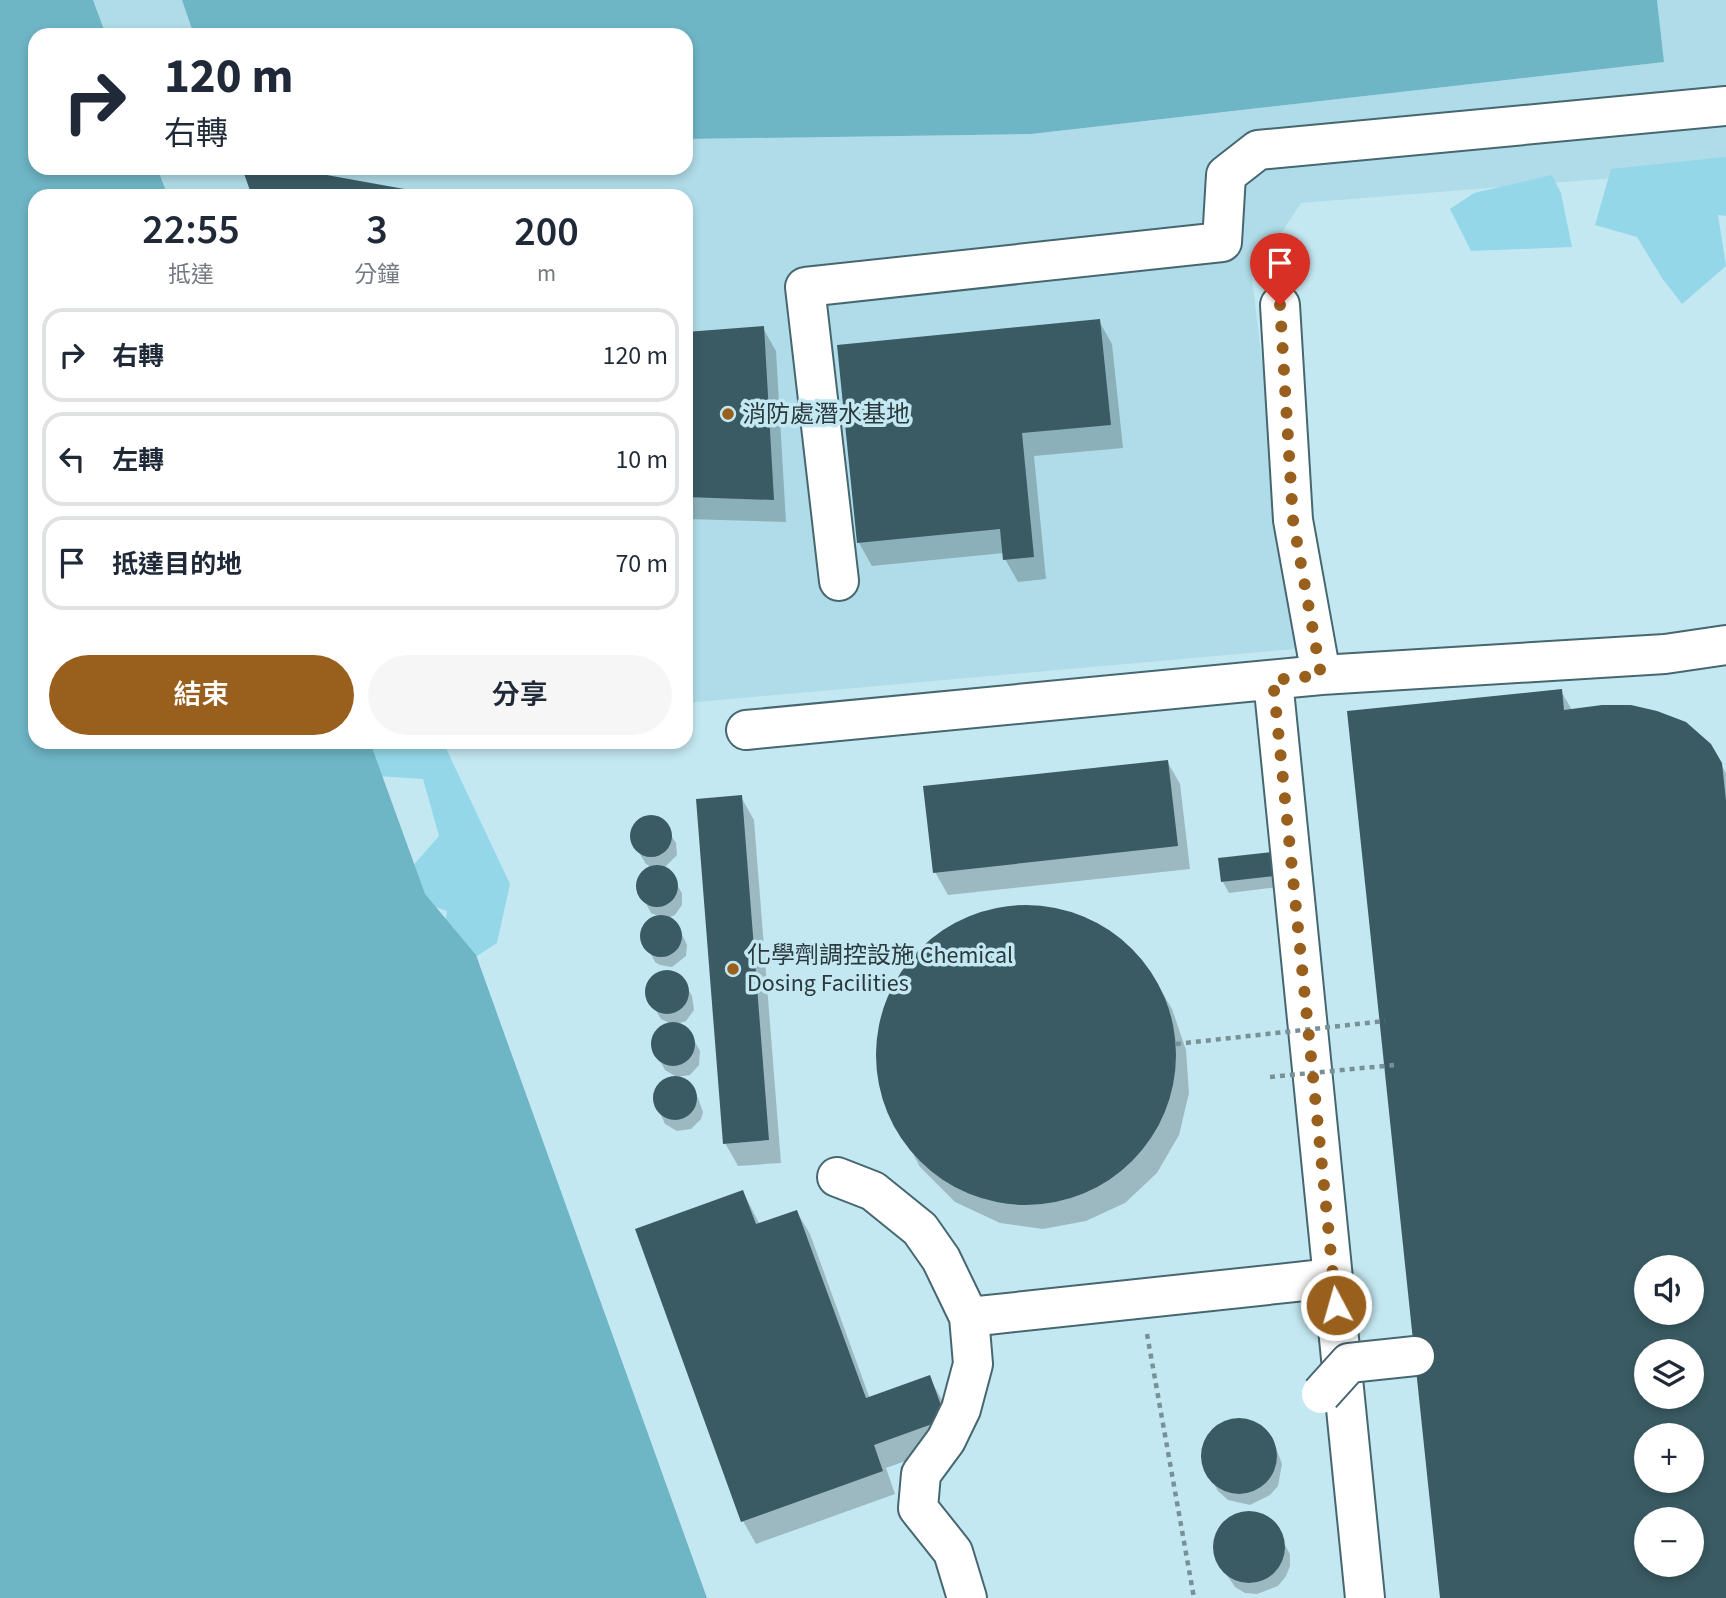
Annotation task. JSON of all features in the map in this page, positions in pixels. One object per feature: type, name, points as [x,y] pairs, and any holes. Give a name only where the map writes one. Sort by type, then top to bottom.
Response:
[{"type":"lane","points":[[839,581],[805,287],[1222,242],[1226,175],[1258,150],[1726,106]]},
{"type":"lane","points":[[1280,305],[1293,520],[1321,675]]},
{"type":"lane","points":[[746,730],[1321,675],[1665,654],[1726,645]]},
{"type":"lane","points":[[1273,680],[1365,1598]]},
{"type":"lane","points":[[838,1177],[873,1191],[920,1229],[941,1259],[969,1317],[973,1364],[961,1409],[946,1440],[921,1474],[918,1508],[953,1552],[967,1598]]},
{"type":"lane","points":[[969,1317],[1333,1278]]},
{"type":"lane","points":[[1342,1598],[1321,1394],[1349,1363],[1415,1356]]},
{"type":"path","points":[[1176,1044],[1385,1021]]},
{"type":"path","points":[[1270,1077],[1394,1065]]},
{"type":"path","points":[[1140,1299],[1194,1598]]},
{"type":"shaded area","points":[[0,0],[93,0],[103,28],[28,28],[28,175],[160,175],[165,189],[28,189],[28,749],[373,749],[425,894],[476,955],[707,1598],[0,1598]]},
{"type":"shaded area","points":[[93,0],[182,0],[192,28],[103,28]]},
{"type":"shaded area","points":[[182,0],[1657,0],[1664,62],[1031,134],[693,139],[693,28],[192,28]]},
{"type":"shaded area","points":[[1657,0],[1726,0],[1726,169],[1301,203],[1252,278],[1296,649],[693,702],[693,189],[165,189],[160,175],[693,175],[693,139],[1031,134],[1664,62]]},
{"type":"shaded area","points":[[1726,157],[1726,216],[1718,215],[1726,266],[1682,304],[1662,278],[1637,237],[1595,225],[1611,169]]},
{"type":"shaded area","points":[[1552,175],[1561,193],[1572,247],[1471,251],[1450,209],[1474,193]]},
{"type":"shaded area","points":[[359,749],[446,749],[510,884],[497,943],[460,967],[443,937],[447,911],[420,902],[403,877],[439,836],[423,779],[362,775]]},
{"type":"building","points":[[244,175],[327,175],[404,189],[250,189]]},
{"type":"building","points":[[1100,319],[1111,425],[1022,433],[1034,557],[1003,560],[1000,529],[857,543],[837,345]]},
{"type":"building","name":"消防處潛水基地","points":[[764,326],[774,500],[693,497],[693,331]]},
{"type":"building","points":[[1562,689],[1564,710],[1602,705],[1631,705],[1686,722],[1711,744],[1722,763],[1726,801],[1726,1598],[1440,1598],[1347,711]]},
{"type":"building","points":[[1168,760],[1178,846],[933,873],[923,786]]},
{"type":"building","name":"化學劑調控設施 Chemical Dosing Facilities","points":[[742,795],[769,1140],[723,1144],[696,799]]},
{"type":"building","points":[[651,815],[666,821],[672,836],[666,851],[651,857],[636,851],[630,836],[636,821]]},
{"type":"building","points":[[1272,852],[1274,876],[1221,882],[1218,858]]},
{"type":"building","points":[[657,865],[672,871],[678,886],[672,901],[657,907],[642,901],[636,886],[642,871]]},
{"type":"building","points":[[1026,905],[1055,908],[1083,916],[1109,930],[1132,949],[1151,972],[1165,998],[1173,1026],[1176,1055],[1173,1084],[1165,1112],[1151,1138],[1132,1161],[1109,1180],[1083,1194],[1055,1202],[1026,1205],[997,1202],[969,1194],[943,1180],[920,1161],[901,1138],[887,1112],[879,1084],[876,1055],[879,1026],[887,998],[901,972],[920,949],[943,930],[969,916],[997,908]]},
{"type":"building","points":[[661,915],[676,921],[682,936],[676,951],[661,957],[646,951],[640,936],[646,921]]},
{"type":"building","points":[[667,970],[682,977],[689,992],[682,1007],[667,1014],[652,1007],[645,992],[652,977]]},
{"type":"building","points":[[673,1022],[689,1028],[695,1044],[689,1060],[673,1066],[657,1060],[651,1044],[657,1028]]},
{"type":"building","points":[[675,1076],[684,1077],[691,1082],[696,1089],[696,1107],[691,1114],[684,1119],[675,1120],[666,1119],[659,1114],[654,1107],[653,1098],[654,1089],[659,1082],[666,1077]]},
{"type":"building","points":[[743,1190],[756,1224],[797,1210],[866,1398],[930,1375],[946,1419],[874,1445],[883,1471],[741,1522],[635,1229]]},
{"type":"building","points":[[1239,1418],[1253,1421],[1266,1429],[1274,1442],[1277,1456],[1274,1470],[1266,1483],[1253,1491],[1239,1494],[1225,1491],[1212,1483],[1204,1470],[1201,1456],[1204,1442],[1212,1429],[1225,1421]]},
{"type":"building","points":[[1249,1511],[1269,1517],[1279,1527],[1285,1547],[1279,1567],[1269,1577],[1249,1583],[1229,1577],[1219,1567],[1213,1547],[1219,1527],[1229,1517]]},
{"type":"place","name":"消防處潛水基地","points":[[728,414]]},
{"type":"place","name":"化學劑調控設施 Chemical Dosing Facilities","points":[[733,969]]},
{"type":"route","points":[[1280,305],[1293,520],[1321,675],[1273,680],[1336,1305]]}]
